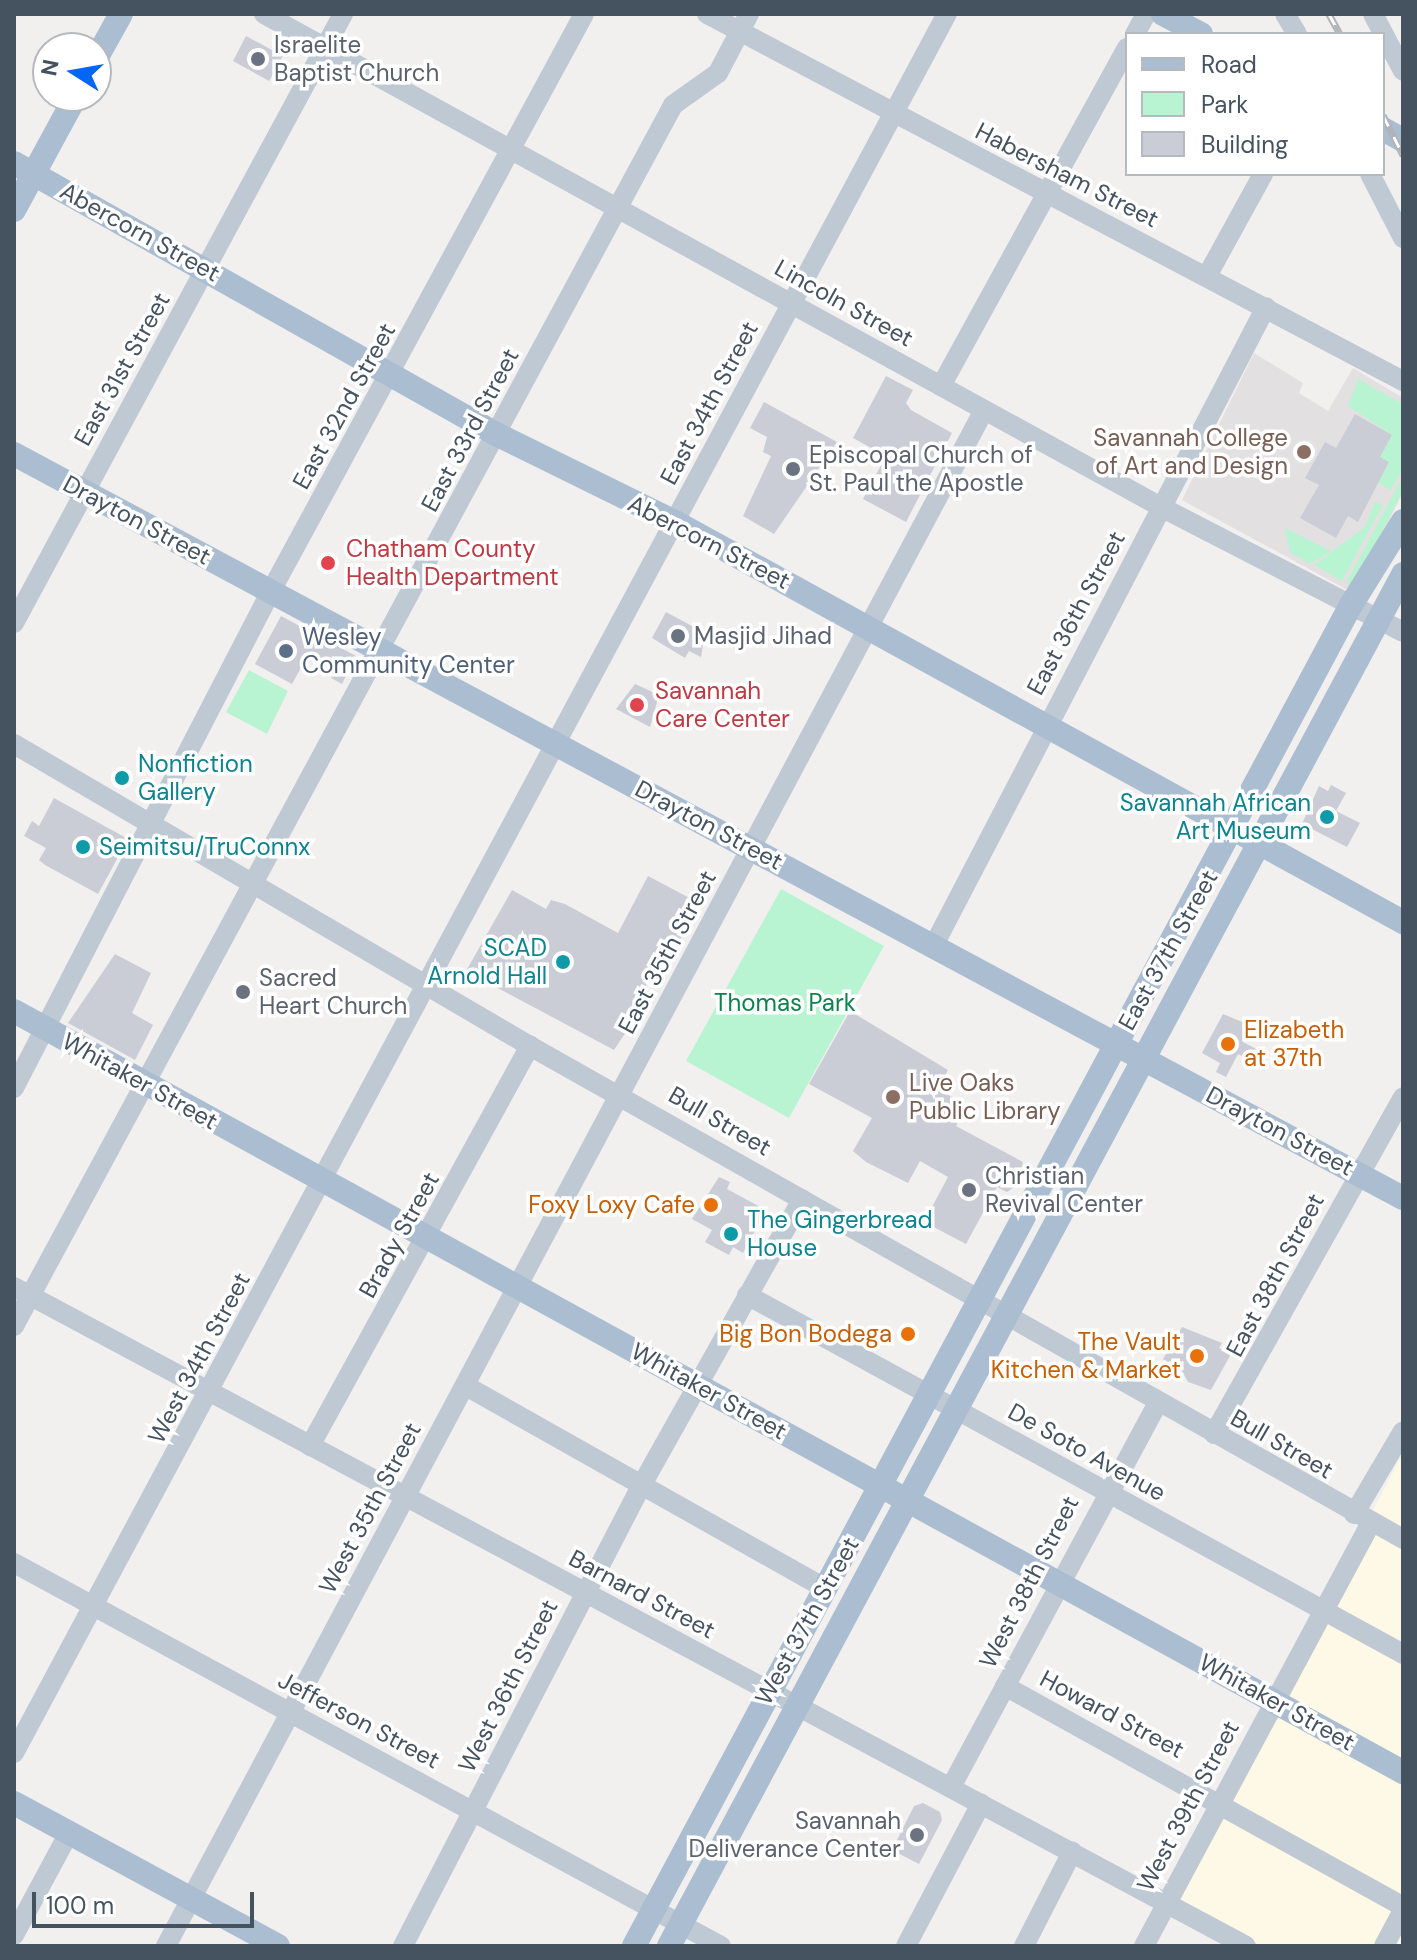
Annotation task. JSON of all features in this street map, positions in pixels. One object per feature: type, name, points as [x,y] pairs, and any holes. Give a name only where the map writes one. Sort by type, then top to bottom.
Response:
[{"type":"main road","points":[[111,32],[121,14]]},
{"type":"main road","points":[[1163,14],[1197,32]]},
{"type":"main road","points":[[14,210],[24,169],[65,112]]},
{"type":"main road","points":[[1385,130],[1403,140]]},
{"type":"main road","name":"Abercorn Street","points":[[24,169],[207,268],[498,435],[675,522],[1236,826],[1403,922]]},
{"type":"main road","name":"Drayton Street","points":[[14,454],[1117,1042],[1403,1198]]},
{"type":"main road","name":"East 37th Street","points":[[984,1299],[1117,1042],[1236,826],[1351,605],[1403,521]]},
{"type":"main road","name":"East 37th Street","points":[[1009,1312],[1141,1056],[1263,841],[1403,574]]},
{"type":"main road","name":"Whitaker Street","points":[[14,1011],[1403,1772]]},
{"type":"main road","name":"West 37th Street","points":[[634,1946],[769,1690],[984,1299]]},
{"type":"main road","name":"West 37th Street","points":[[669,1946],[1009,1312]]},
{"type":"main road","points":[[14,1803],[278,1946]]},
{"type":"street","name":"Lincoln Street","points":[[264,14],[1161,507],[1403,632]]},
{"type":"street","name":"East 31st Street","points":[[14,623],[343,14]]},
{"type":"street","name":"East 32nd Street","points":[[14,1088],[47,1031],[271,591],[391,375],[584,14]]},
{"type":"street","name":"Habersham Street","points":[[707,14],[745,23],[894,114],[1403,381]]},
{"type":"street","name":"East 34th Street","points":[[429,988],[947,14]]},
{"type":"street","points":[[1136,32],[1146,14]]},
{"type":"street","points":[[1285,14],[1296,32]]},
{"type":"street","points":[[1373,14],[1382,32]]},
{"type":"street","name":"East 33rd Street","points":[[14,1326],[22,1291],[254,886],[673,105],[718,73],[745,23]]},
{"type":"street","points":[[1385,37],[1403,71]]},
{"type":"street","points":[[941,386],[1125,52]]},
{"type":"street","points":[[1207,276],[1262,176]]},
{"type":"street","points":[[1371,176],[1403,238]]},
{"type":"street","name":"East 36th Street","points":[[934,945],[1266,307]]},
{"type":"street","name":"East 35th Street","points":[[619,1094],[984,410]]},
{"type":"street","name":"Bull Street","points":[[14,744],[530,1046],[1009,1312],[1157,1405],[1403,1539]]},
{"type":"street","name":"West 34th Street","points":[[14,1753],[429,988]]},
{"type":"street","name":"Brady Street","points":[[310,1446],[429,1238],[530,1046]]},
{"type":"street","name":"West 35th Street","points":[[166,1946],[619,1094]]},
{"type":"street","name":"East 38th Street","points":[[1214,1434],[1403,1097]]},
{"type":"street","name":"West 36th Street","points":[[403,1946],[640,1488],[802,1199]]},
{"type":"street","name":"Barnard Street","points":[[22,1291],[1246,1946]]},
{"type":"street","name":"De Soto Avenue","points":[[747,1295],[1403,1654]]},
{"type":"street","points":[[466,1386],[640,1488],[826,1589]]},
{"type":"street","name":"West 38th Street","points":[[951,1787],[1105,1491],[1157,1405]]},
{"type":"street","name":"West 39th Street","points":[[1144,1946],[1322,1610],[1403,1431]]},
{"type":"street","name":"Jefferson Street","points":[[14,1563],[721,1946]]},
{"type":"street","name":"Howard Street","points":[[1005,1686],[1219,1801],[1403,1909]]},
{"type":"street","points":[[906,1946],[981,1804]]},
{"type":"street","points":[[14,1935],[69,1833]]},
{"type":"street","points":[[1024,1946],[1072,1852]]},
{"type":"street","points":[[1384,1946],[1403,1909]]},
{"type":"shaded area","name":"Savannah College of Art and Design","points":[[1254,353],[1303,383],[1299,393],[1328,411],[1353,368],[1403,398],[1403,492],[1353,593],[1182,500]]},
{"type":"shaded area","points":[[1403,1453],[1403,1946],[1248,1946],[1166,1905]]},
{"type":"green space","points":[[1358,379],[1403,404],[1403,467],[1391,490],[1378,483],[1389,463],[1380,457],[1392,435],[1348,406]]},
{"type":"green space","points":[[1403,476],[1403,491],[1354,587],[1346,583]]},
{"type":"green space","points":[[1375,502],[1383,505],[1342,581],[1314,565],[1365,527]]},
{"type":"green space","points":[[1285,528],[1331,551],[1310,564],[1290,552]]},
{"type":"green space","points":[[249,670],[288,691],[267,734],[226,712]]},
{"type":"green space","name":"Thomas Park","points":[[781,889],[884,946],[789,1118],[686,1061]]},
{"type":"building","name":"Israelite Baptist Church","points":[[246,36],[283,56],[269,81],[233,61]]},
{"type":"building","points":[[886,376],[913,390],[906,403],[911,410],[952,433],[906,522],[863,499],[886,456],[853,438]]},
{"type":"building","name":"Episcopal Church of St. Paul the Apostle","points":[[764,402],[837,442],[774,534],[743,516],[771,456],[763,452],[767,437],[750,428]]},
{"type":"building","points":[[1355,414],[1392,435],[1380,457],[1389,462],[1358,522],[1348,516],[1336,538],[1300,518],[1319,485],[1305,478],[1325,442],[1336,448]]},
{"type":"building","name":"Masjid Jihad","points":[[666,612],[705,633],[701,657],[689,651],[685,658],[652,638]]},
{"type":"building","name":"Wesley Community Center","points":[[281,616],[356,656],[342,684],[331,678],[335,670],[308,655],[292,684],[255,664]]},
{"type":"building","name":"Savannah Care Center","points":[[635,684],[659,695],[650,727],[616,709]]},
{"type":"building","name":"Savannah African Art Museum","points":[[1331,785],[1346,793],[1336,811],[1360,823],[1347,847],[1302,824],[1319,786],[1328,791]]},
{"type":"building","name":"Seimitsu/TruConnx","points":[[54,798],[128,839],[98,894],[45,865],[39,860],[46,848],[24,836],[32,821],[39,826]]},
{"type":"building","name":"SCAD Arnold Hall","points":[[648,876],[699,903],[670,959],[662,955],[644,989],[652,993],[614,1050],[466,971],[512,890],[546,909],[551,900],[565,904],[618,933]]},
{"type":"building","points":[[115,954],[151,973],[132,1013],[153,1025],[135,1060],[68,1023]]},
{"type":"building","name":"Live Oaks Public Library","points":[[850,1011],[948,1070],[938,1089],[967,1106],[956,1126],[1023,1162],[1017,1185],[1007,1192],[997,1187],[966,1244],[924,1222],[948,1177],[920,1161],[908,1183],[866,1162],[853,1151],[872,1118],[809,1084]]},
{"type":"building","name":"Elizabeth at 37th","points":[[1223,1014],[1252,1026],[1243,1042],[1260,1051],[1255,1062],[1238,1054],[1226,1077],[1216,1072],[1220,1063],[1202,1053]]},
{"type":"building","points":[[719,1177],[730,1182],[727,1189],[766,1210],[743,1253],[733,1247],[729,1255],[705,1242],[712,1230],[692,1219]]},
{"type":"building","name":"The Vault Kitchen & Market","points":[[1182,1327],[1222,1343],[1219,1348],[1231,1354],[1211,1390],[1188,1382],[1181,1369],[1163,1359]]},
{"type":"building","name":"Savannah Deliverance Center","points":[[923,1803],[940,1812],[942,1820],[919,1864],[892,1850],[914,1806]]},
{"type":"railway","points":[[1329,14],[1339,32]]},
{"type":"railway","points":[[1385,119],[1403,155]]},
{"type":"place","name":"Israelite Baptist Church","points":[[258,59]]},
{"type":"place","name":"Savannah College of Art and Design","points":[[1304,452]]},
{"type":"place","name":"Episcopal Church of St. Paul the Apostle","points":[[793,469]]},
{"type":"place","name":"Chatham County Health Department","points":[[328,563]]},
{"type":"place","name":"Masjid Jihad","points":[[678,636]]},
{"type":"place","name":"Wesley Community Center","points":[[286,651]]},
{"type":"place","name":"Savannah Care Center","points":[[637,705]]},
{"type":"place","name":"Nonfiction Gallery","points":[[122,778]]},
{"type":"place","name":"Savannah African Art Museum","points":[[1327,817]]},
{"type":"place","name":"Seimitsu/TruConnx","points":[[83,847]]},
{"type":"place","name":"SCAD Arnold Hall","points":[[563,962]]},
{"type":"place","name":"Sacred Heart Church","points":[[243,992]]},
{"type":"place","name":"Elizabeth at 37th","points":[[1228,1044]]},
{"type":"place","name":"Live Oaks Public Library","points":[[893,1097]]},
{"type":"place","name":"Christian Revival Center","points":[[969,1190]]},
{"type":"place","name":"Foxy Loxy Cafe","points":[[711,1205]]},
{"type":"place","name":"The Gingerbread House","points":[[731,1234]]},
{"type":"place","name":"Big Bon Bodega","points":[[908,1334]]},
{"type":"place","name":"The Vault Kitchen & Market","points":[[1197,1356]]},
{"type":"place","name":"Savannah Deliverance Center","points":[[917,1835]]}]
